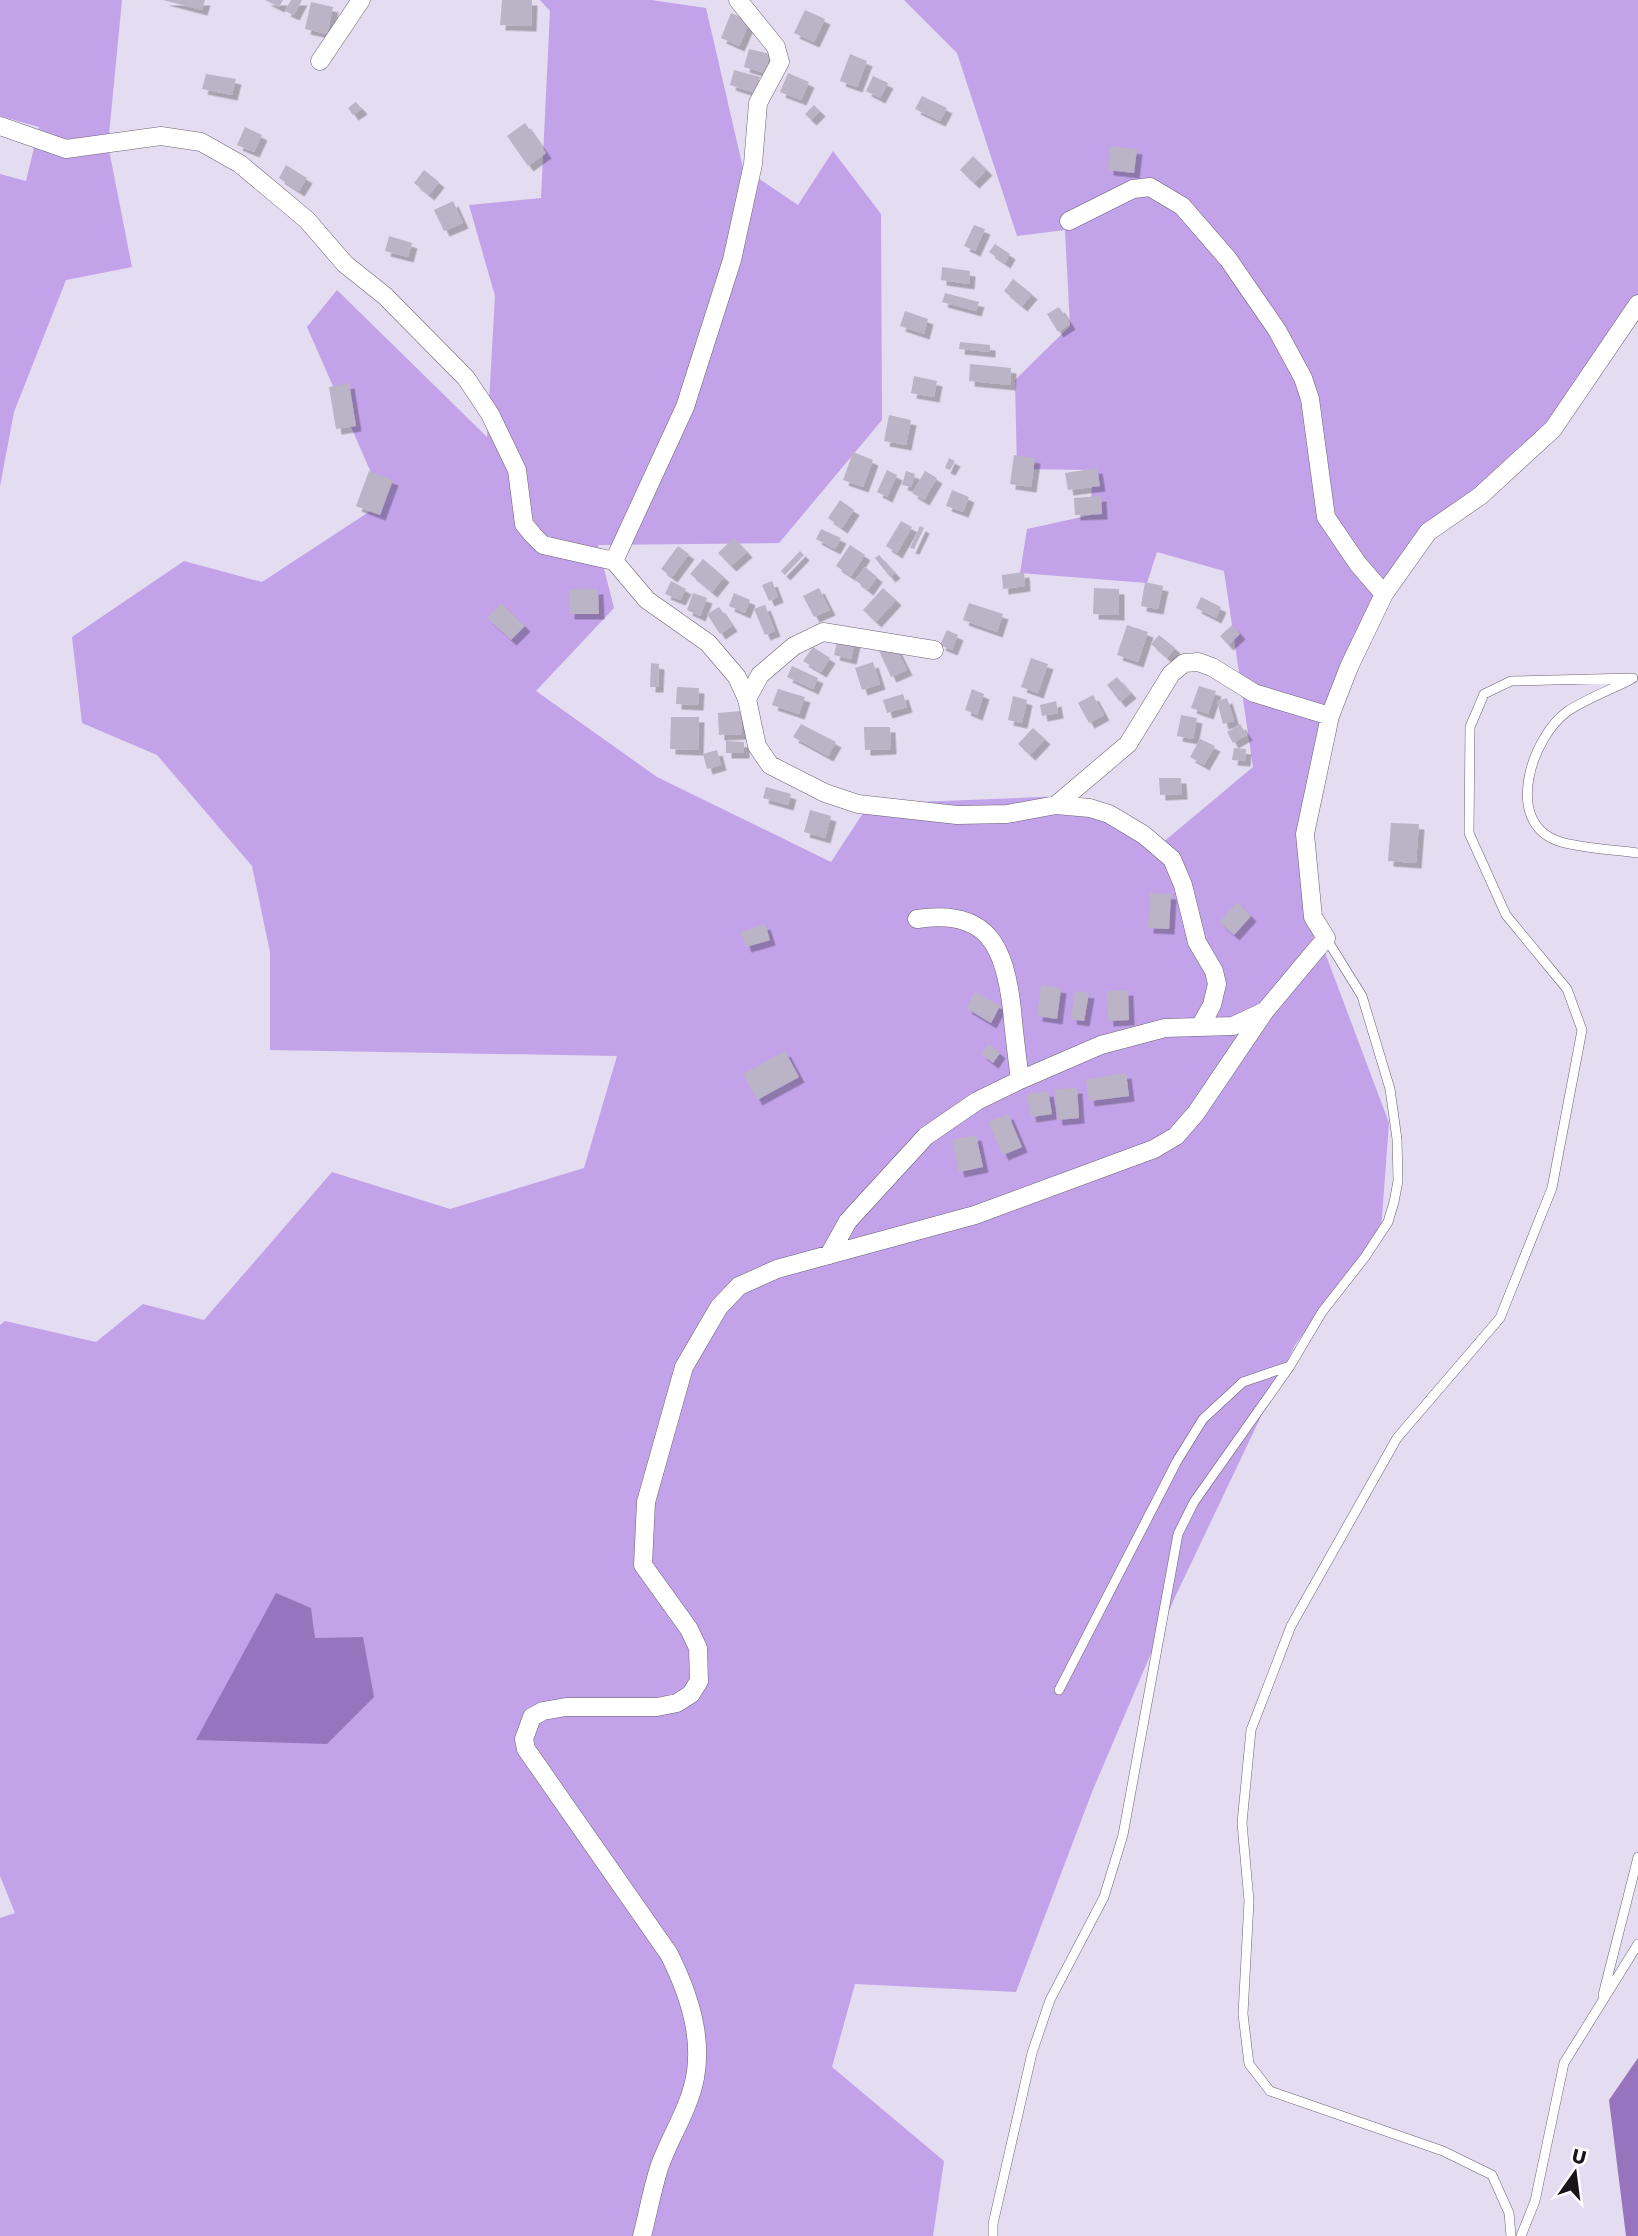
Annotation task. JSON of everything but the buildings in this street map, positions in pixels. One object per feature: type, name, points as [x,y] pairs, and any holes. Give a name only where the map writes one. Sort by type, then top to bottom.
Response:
[{"type":"street","points":[[320,61],[361,0]]},
{"type":"street","points":[[614,561],[685,407],[732,260],[753,164],[758,103],[780,62],[776,47],[737,0]]},
{"type":"street","points":[[0,126],[66,149],[161,136],[201,142],[240,164],[307,220],[345,264],[385,296],[466,378],[490,414],[517,470],[524,524],[533,536],[543,545],[614,561],[647,600],[708,643],[737,677],[747,699],[757,746],[770,765],[825,793],[858,804],[957,815],[1007,814],[1056,805],[1090,808],[1109,814],[1144,835],[1172,859],[1184,885],[1197,942],[1214,971],[1217,984],[1212,1005],[1201,1025]]},
{"type":"street","points":[[1069,221],[1133,189],[1150,187],[1182,206],[1205,232],[1277,330],[1303,378],[1310,399],[1326,517],[1358,564],[1384,594]]},
{"type":"street","points":[[642,2236],[659,2167],[691,2096],[698,2054],[696,2028],[682,1981],[669,1954],[526,1749],[524,1739],[532,1717],[543,1711],[566,1707],[657,1707],[677,1703],[691,1694],[699,1681],[698,1648],[689,1629],[643,1565],[646,1502],[684,1367],[719,1307],[739,1286],[777,1269],[975,1214],[1154,1149],[1176,1136],[1196,1113],[1265,1011],[1326,938],[1314,917],[1305,835],[1330,716],[1349,667],[1384,594],[1428,532],[1480,496],[1553,429],[1638,304]]},
{"type":"street","points":[[747,699],[760,676],[794,646],[823,632],[934,650]]},
{"type":"street","points":[[1056,805],[1128,744],[1171,674],[1184,663],[1198,662],[1212,667],[1254,693],[1330,716]]},
{"type":"street","points":[[917,919],[940,916],[965,920],[979,926],[1001,953],[1008,980],[1020,1080]]},
{"type":"street","points":[[829,1255],[848,1221],[926,1136],[977,1101],[1101,1045],[1166,1028],[1233,1026],[1265,1011]]},
{"type":"lane","points":[[1636,677],[1566,712],[1550,729],[1530,767],[1526,784],[1529,810],[1538,827],[1557,841],[1638,853]]},
{"type":"lane","points":[[1511,2236],[1509,2213],[1492,2175],[1443,2151],[1270,2091],[1249,2064],[1243,2014],[1249,1901],[1242,1823],[1251,1730],[1292,1626],[1397,1438],[1500,1318],[1552,1188],[1582,1030],[1567,989],[1506,915],[1469,833],[1470,727],[1484,694],[1511,681],[1636,677]]},
{"type":"lane","points":[[993,2236],[993,2224],[1032,2053],[1050,2000],[1104,1897],[1123,1835],[1178,1534],[1195,1502],[1290,1366],[1322,1312],[1365,1257],[1388,1222],[1398,1181],[1397,1139],[1390,1089],[1362,996],[1326,938]]},
{"type":"lane","points":[[1059,1690],[1177,1461],[1203,1419],[1243,1382],[1290,1366]]},
{"type":"lane","points":[[1600,2005],[1638,1857]]},
{"type":"lane","points":[[1521,2236],[1535,2200],[1564,2063],[1638,1944]]},
{"type":"shaded area","points":[[0,0],[122,0],[108,145],[132,267],[66,280],[14,412],[0,486],[0,174],[26,181],[39,127],[0,116]]},
{"type":"shaded area","points":[[540,0],[651,0],[706,8],[743,168],[798,205],[833,151],[881,214],[882,420],[779,543],[598,545],[614,608],[536,691],[657,777],[831,862],[869,804],[1066,796],[1155,849],[1253,767],[1224,571],[1157,552],[1147,583],[1020,573],[1027,529],[1091,515],[1092,470],[1017,469],[1015,380],[1070,326],[1065,230],[1017,236],[957,53],[904,0],[1638,0],[1638,309],[1543,442],[1391,578],[1301,807],[1309,910],[1389,1123],[1381,1230],[1295,1345],[1175,1597],[1092,1792],[1016,1992],[855,1984],[832,2067],[944,2161],[933,2236],[0,2236],[0,1918],[15,1913],[0,1876],[0,1325],[5,1321],[96,1342],[143,1304],[204,1320],[332,1172],[450,1209],[584,1168],[617,1056],[270,1050],[270,952],[252,866],[157,755],[82,723],[72,637],[184,561],[262,582],[384,502],[307,327],[337,290],[487,437],[495,296],[469,205],[541,198],[550,11]]},
{"type":"shaded area","points":[[276,1593],[311,1608],[315,1638],[363,1637],[374,1697],[327,1744],[196,1740]]},
{"type":"shaded area","points":[[1638,2058],[1638,2236],[1626,2236],[1609,2100]]}]
